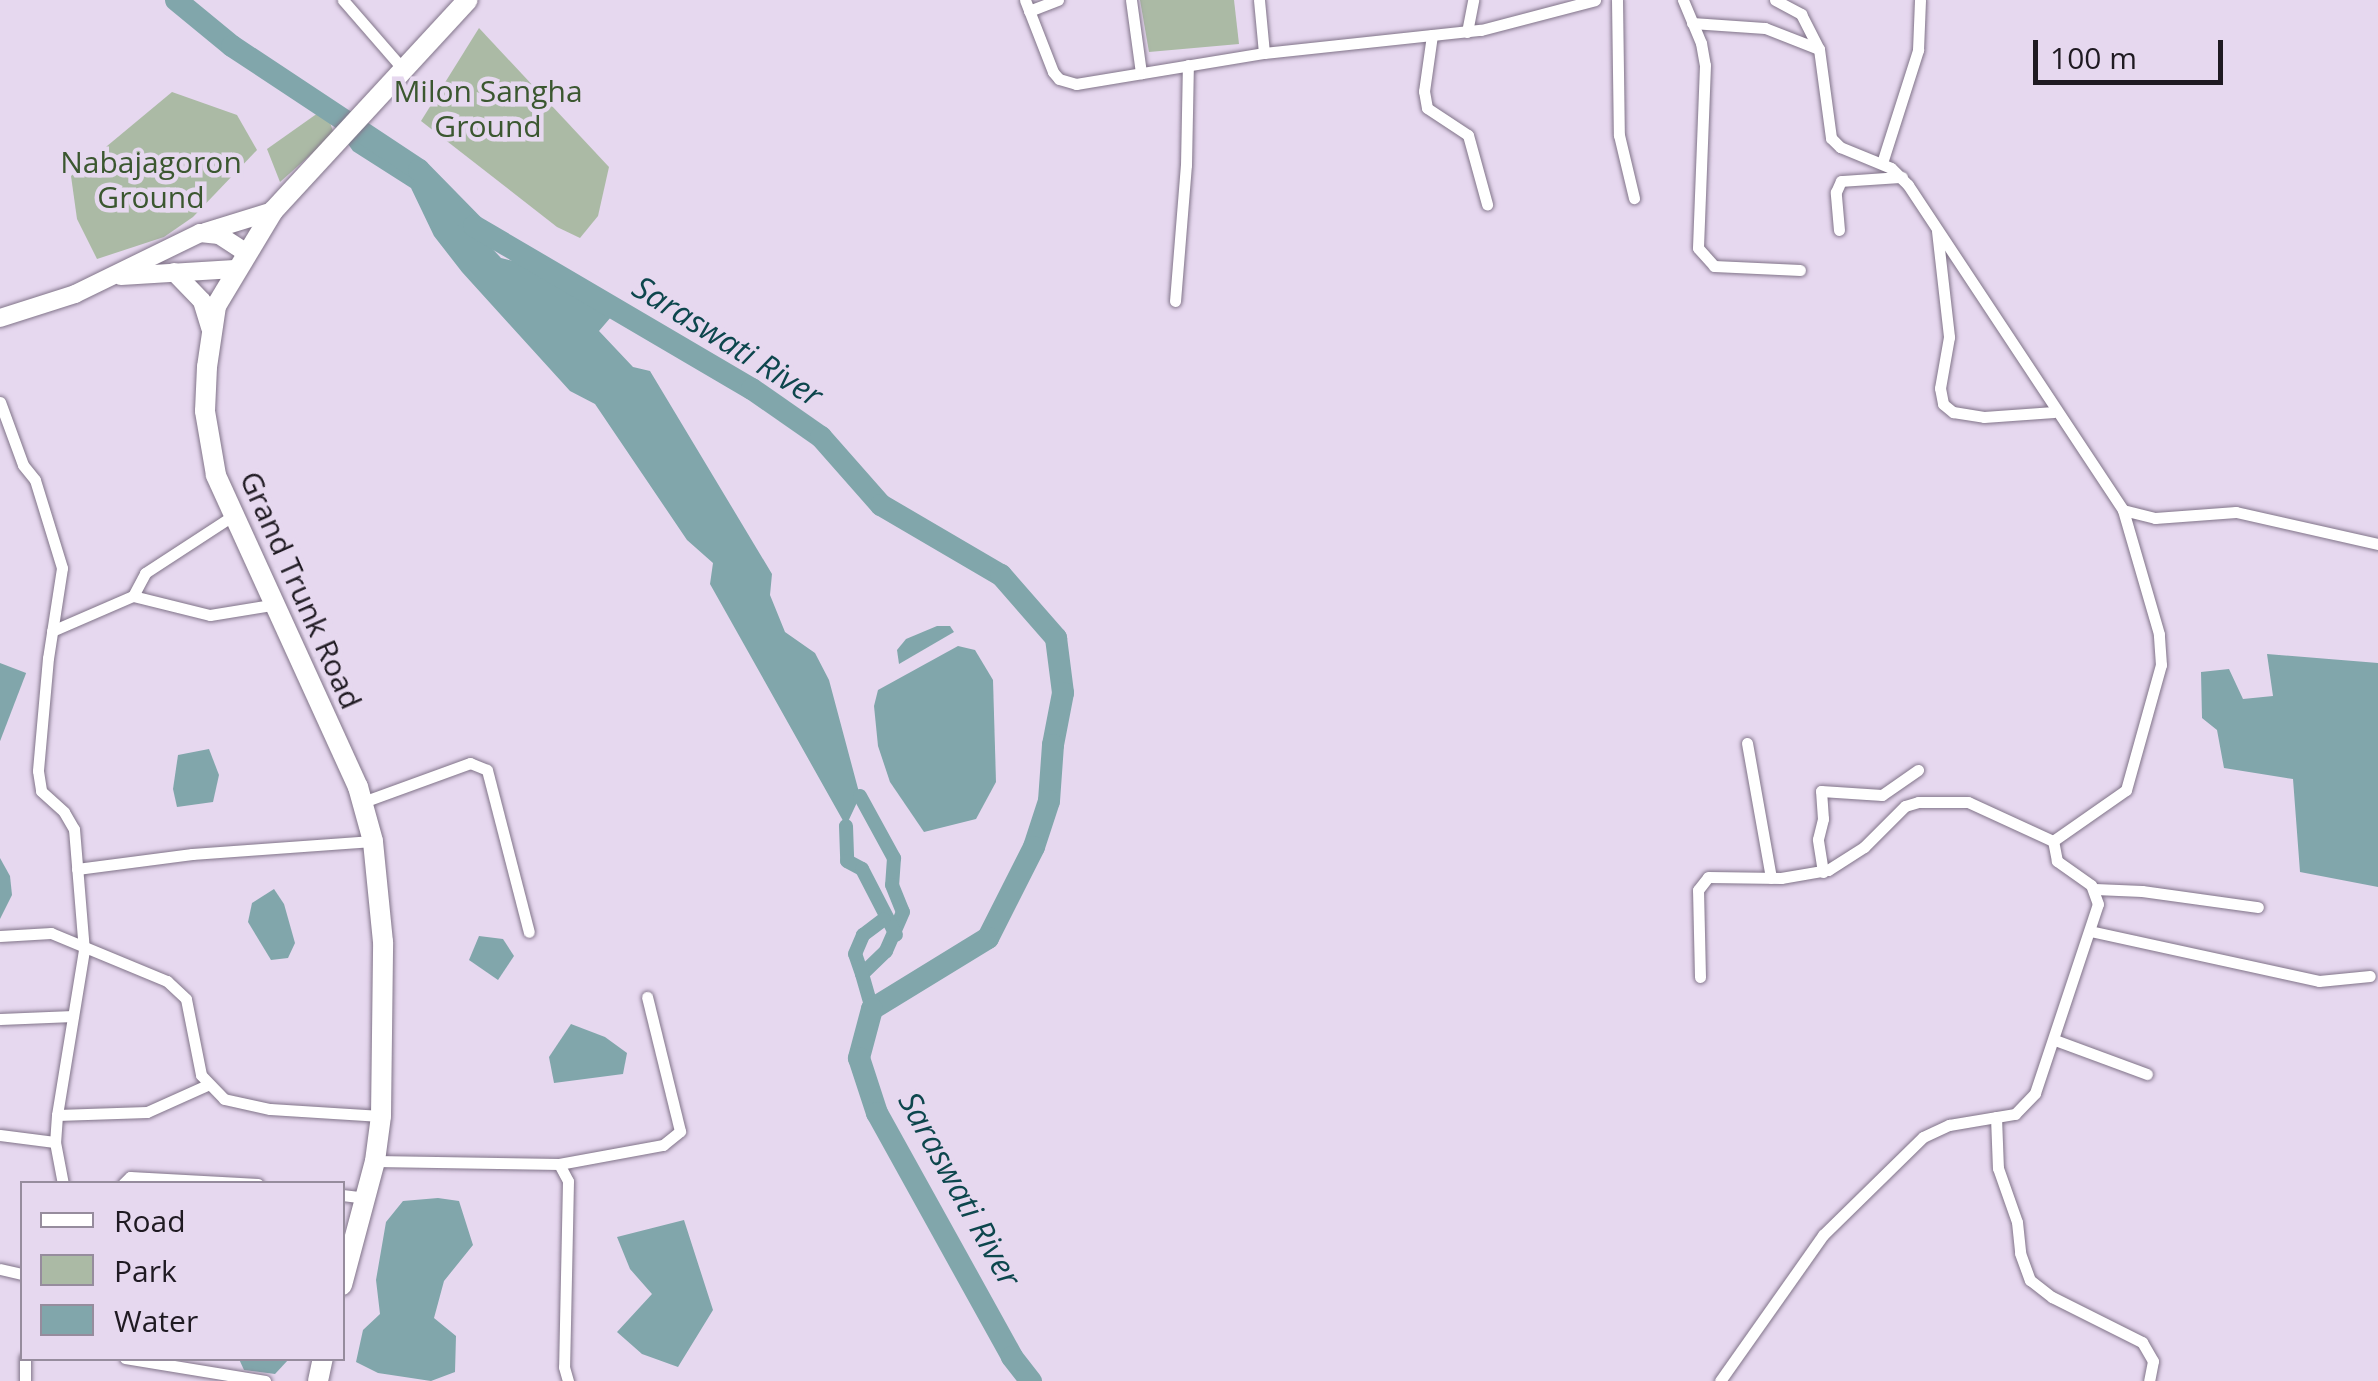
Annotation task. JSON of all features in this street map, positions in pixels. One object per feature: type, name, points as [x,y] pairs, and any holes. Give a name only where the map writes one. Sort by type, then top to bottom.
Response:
[{"type":"highway","name":"Grand Trunk Road","points":[[345,1274],[375,1161],[382,1116],[383,942],[374,841],[364,802],[231,517],[208,438],[205,411],[211,333],[216,306],[272,211],[468,0]]},
{"type":"main road","points":[[0,318],[116,276],[200,233],[272,211]]},
{"type":"main road","points":[[116,276],[174,272],[240,260],[220,236],[200,233]]},
{"type":"main road","points":[[174,272],[202,301],[211,333]]},
{"type":"street","points":[[343,0],[404,69]]},
{"type":"street","points":[[1058,0],[1027,5],[1059,79],[1076,84],[1264,53],[1467,32],[1595,0]]},
{"type":"street","points":[[1131,0],[1141,73]]},
{"type":"street","points":[[1259,0],[1264,53]]},
{"type":"street","points":[[1467,32],[1473,0]]},
{"type":"street","points":[[1617,0],[1619,134],[1634,198]]},
{"type":"street","points":[[1683,0],[1704,65],[1696,238],[1702,256],[1714,266],[1734,270],[1800,270]]},
{"type":"street","points":[[1776,0],[1801,14],[1819,49],[1831,138],[1840,147],[1882,163],[1902,177],[2054,412],[2123,510],[2159,634],[2162,665],[2126,790],[2052,841]]},
{"type":"street","points":[[1882,163],[1918,50],[1920,0]]},
{"type":"street","points":[[1692,23],[1765,28],[1819,49]]},
{"type":"street","points":[[1432,35],[1424,99],[1427,108],[1470,139],[1487,204]]},
{"type":"street","points":[[1174,301],[1186,165],[1188,66]]},
{"type":"street","points":[[1839,230],[1836,192],[1841,181],[1902,177]]},
{"type":"street","points":[[1936,227],[1950,337],[1940,388],[1944,404],[1953,412],[1984,417],[2054,412]]},
{"type":"street","points":[[0,402],[23,464],[35,480],[62,568],[38,772],[41,790],[64,812],[74,829],[84,950],[56,1115],[62,1181]]},
{"type":"street","points":[[2123,510],[2155,518],[2236,512],[2378,544]]},
{"type":"street","points":[[52,631],[132,596],[145,573],[231,517]]},
{"type":"street","points":[[132,596],[210,615],[271,605]]},
{"type":"street","points":[[1748,743],[1771,878]]},
{"type":"street","points":[[364,802],[470,764],[487,770],[529,932]]},
{"type":"street","points":[[1823,872],[1818,839],[1824,818],[1821,791],[1882,795],[1918,770]]},
{"type":"street","points":[[1700,977],[1699,884],[1713,876],[1771,878],[1823,872],[1864,848],[1899,810],[1918,802],[1968,802],[2052,841]]},
{"type":"street","points":[[77,870],[192,854],[374,841]]},
{"type":"street","points":[[2052,841],[2057,860],[2095,889],[2258,907]]},
{"type":"street","points":[[1720,1381],[1823,1235],[1910,1149],[1949,1125],[2015,1114],[2030,1103],[2090,931],[2098,904],[2095,889]]},
{"type":"street","points":[[2090,931],[2319,980],[2370,976]]},
{"type":"street","points":[[0,936],[51,933],[84,950],[144,970],[178,991],[191,1014],[197,1062],[207,1085],[236,1104],[382,1116]]},
{"type":"street","points":[[375,1161],[558,1164],[664,1145],[680,1131],[648,996]]},
{"type":"street","points":[[0,1019],[73,1016]]},
{"type":"street","points":[[2055,1040],[2148,1074]]},
{"type":"street","points":[[56,1115],[147,1112],[207,1085]]},
{"type":"street","points":[[1996,1117],[1998,1168],[2018,1222],[2020,1253],[2030,1280],[2052,1298],[2142,1342],[2151,1352],[2149,1381]]},
{"type":"street","points":[[0,1135],[56,1142]]},
{"type":"street","points":[[558,1164],[568,1180],[564,1366],[568,1381]]},
{"type":"street","points":[[127,1181],[130,1177],[203,1181]]},
{"type":"street","points":[[345,1195],[365,1198]]},
{"type":"street","points":[[143,1361],[265,1381]]},
{"type":"green space","points":[[1140,0],[1234,0],[1239,44],[1149,52]]},
{"type":"green space","name":"Milon Sangha Ground","points":[[479,28],[609,167],[598,216],[580,238],[557,227],[421,121]]},
{"type":"green space","name":"Nabajagoron Ground","points":[[172,92],[237,115],[257,150],[193,217],[164,237],[97,259],[77,219],[71,176]]},
{"type":"green space","points":[[325,108],[334,134],[280,182],[267,149]]},
{"type":"water","points":[[359,130],[419,170],[501,258],[547,269],[617,310],[599,331],[633,367],[650,371],[772,574],[770,595],[785,632],[815,653],[829,680],[860,796],[846,826],[710,584],[713,563],[687,540],[595,404],[570,391],[462,272],[434,236],[411,188],[353,151],[348,144]]},
{"type":"water","points":[[937,626],[950,626],[954,632],[899,664],[897,650],[906,639]]},
{"type":"water","points":[[958,646],[975,650],[993,680],[996,782],[976,819],[924,832],[890,782],[878,746],[874,706],[878,690]]},
{"type":"water","points":[[2267,654],[2378,663],[2378,887],[2300,872],[2293,779],[2224,768],[2217,730],[2202,718],[2201,672],[2229,669],[2243,699],[2273,696]]},
{"type":"water","points":[[0,663],[26,673],[0,741]]},
{"type":"water","points":[[209,749],[219,775],[213,802],[177,807],[173,789],[178,755]]},
{"type":"water","points":[[0,858],[10,876],[12,895],[0,919]]},
{"type":"water","points":[[274,889],[284,904],[295,943],[288,958],[271,960],[248,922],[252,903]]},
{"type":"water","points":[[479,936],[503,939],[514,956],[498,980],[469,960]]},
{"type":"water","points":[[571,1024],[605,1037],[627,1053],[623,1074],[554,1083],[549,1057]]},
{"type":"water","points":[[403,1201],[459,1201],[473,1245],[444,1281],[434,1318],[456,1336],[455,1372],[431,1381],[378,1373],[356,1362],[363,1330],[380,1314],[376,1280],[386,1222]]},
{"type":"water","points":[[684,1220],[713,1310],[678,1367],[642,1354],[617,1332],[652,1294],[630,1269],[617,1237]]},
{"type":"water","points":[[240,1361],[287,1361],[275,1374],[244,1370]]},
{"type":"waterway","name":"Saraswati River","points":[[176,0],[232,46],[419,170],[474,226],[752,389],[821,437],[881,505],[1001,575],[1056,638],[1063,693],[1053,745],[1049,801],[1034,847],[988,938],[872,1009],[859,1058],[877,1113],[1012,1357],[1031,1381]]},
{"type":"waterway","points":[[860,796],[894,858],[892,885],[903,912],[886,951],[862,974],[872,1009]]},
{"type":"waterway","points":[[846,826],[847,861],[862,869],[896,935]]},
{"type":"waterway","points":[[862,974],[855,954],[863,935],[884,919]]}]
